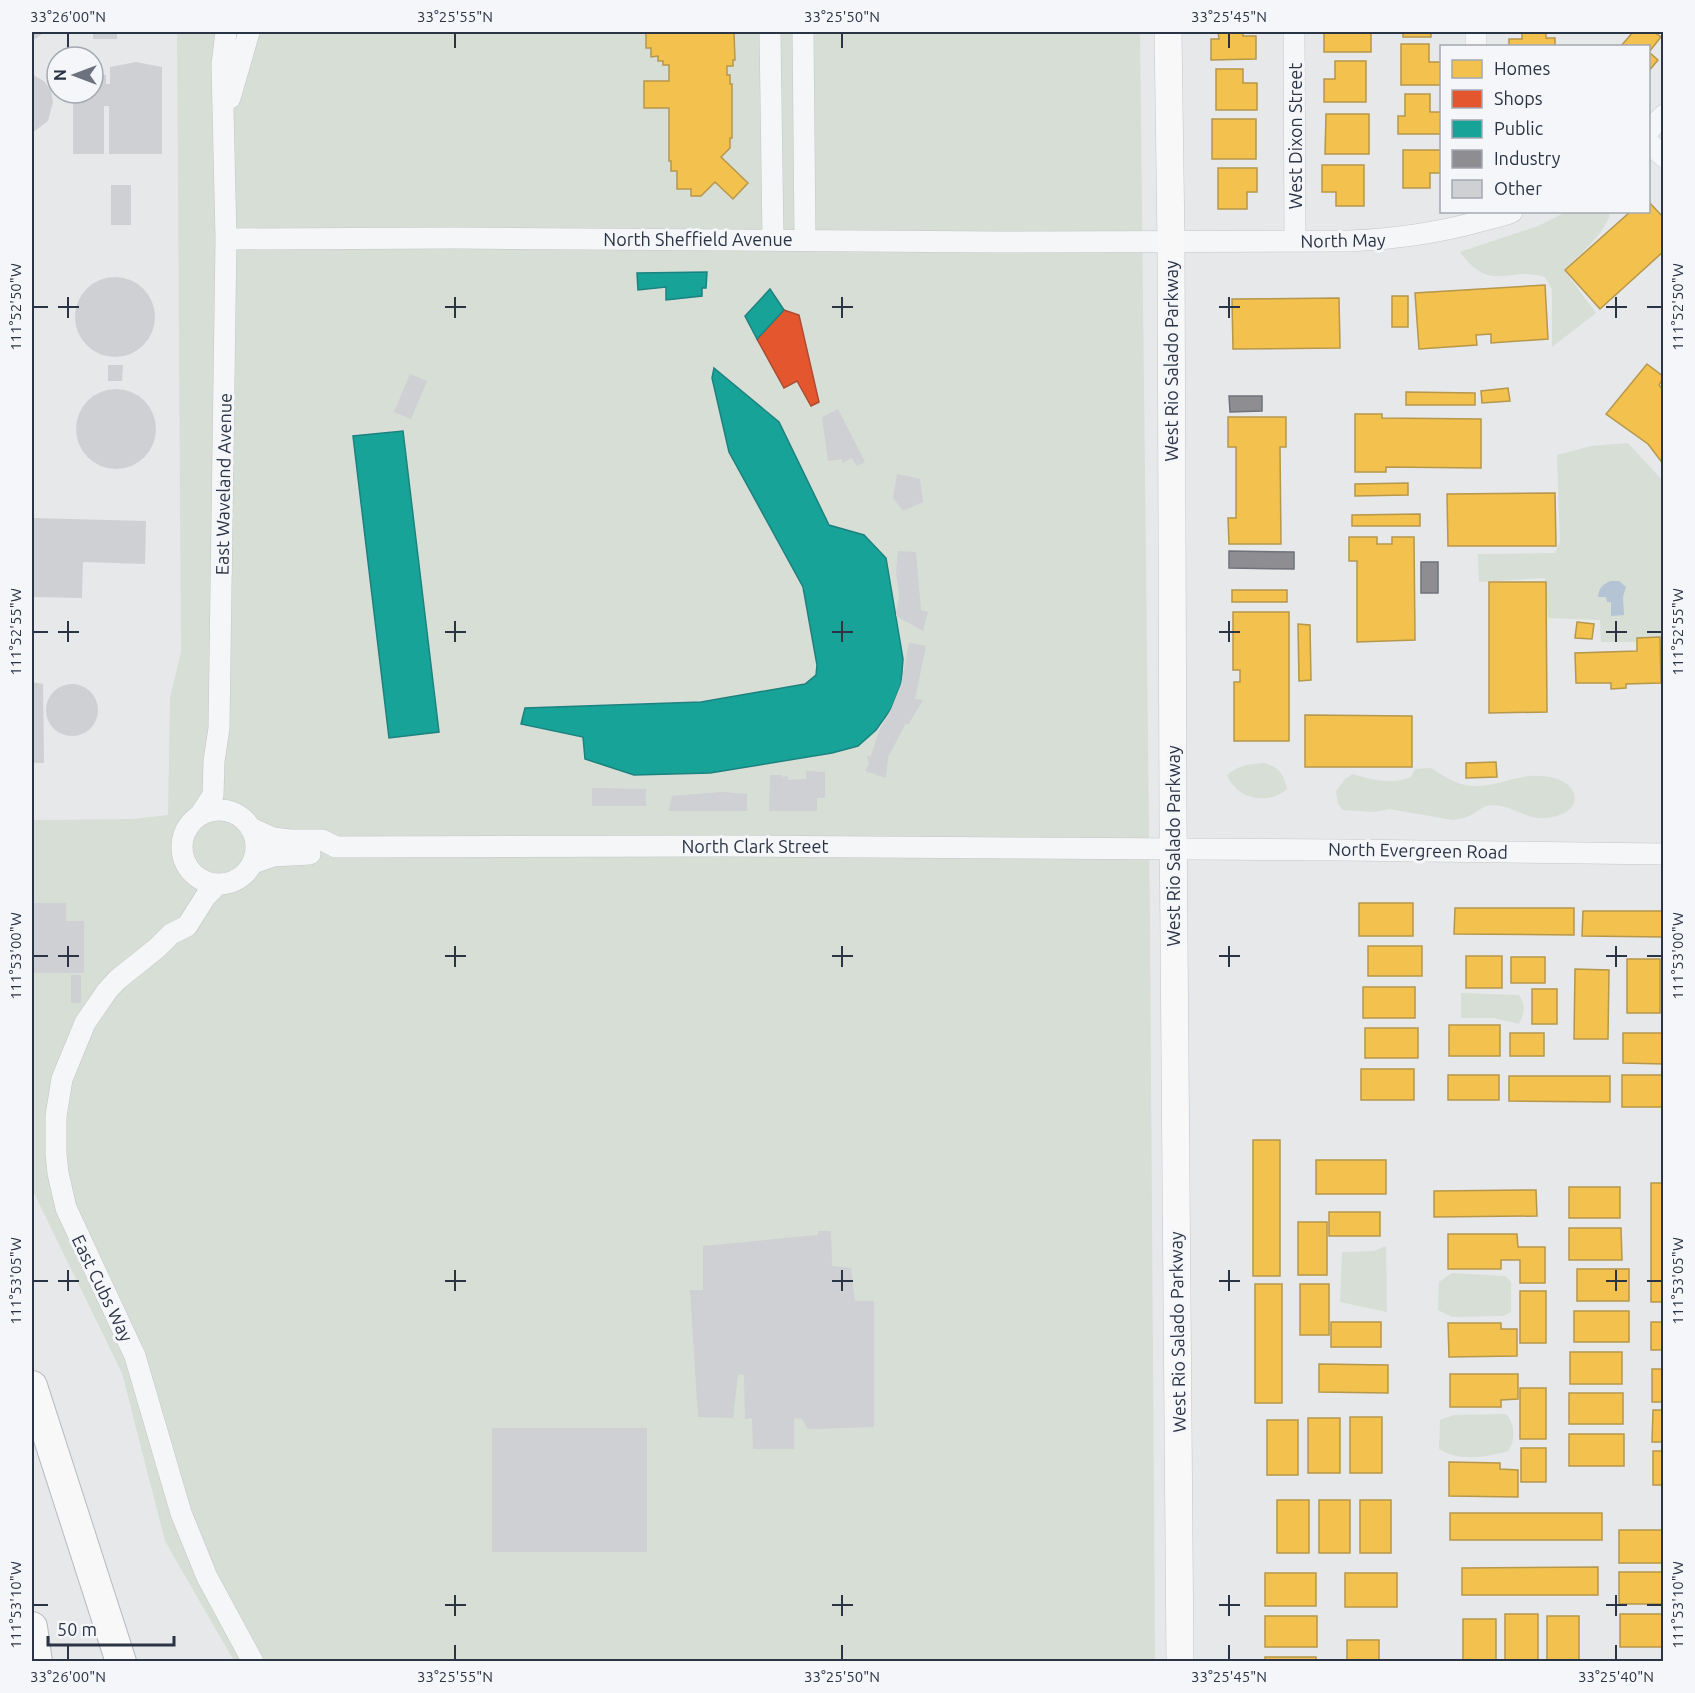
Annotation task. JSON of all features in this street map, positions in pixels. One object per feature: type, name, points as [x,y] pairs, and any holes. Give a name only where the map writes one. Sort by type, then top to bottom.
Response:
[{"type":"highway","points":[[32,1386],[122,1662]]},
{"type":"highway","points":[[32,1420],[107,1662]]},
{"type":"highway","points":[[32,1627],[37,1662]]},
{"type":"main road","name":"West Rio Salado Parkway","points":[[1168,32],[1180,1662]]},
{"type":"street","points":[[226,32],[222,65],[226,239]]},
{"type":"street","points":[[223,131],[234,82],[249,32]]},
{"type":"street","points":[[770,32],[773,239]]},
{"type":"street","points":[[803,32],[805,239]]},
{"type":"street","name":"West Dixon Street","points":[[1294,32],[1295,241]]},
{"type":"street","points":[[1650,129],[1664,115]]},
{"type":"street","points":[[1650,144],[1664,157]]},
{"type":"street","name":"North May","points":[[1171,241],[1391,239],[1467,225],[1505,213]]},
{"type":"street","name":"North Sheffield Avenue","points":[[226,239],[1171,241]]},
{"type":"street","name":"East Waveland Avenue","points":[[200,815],[213,795],[214,761],[219,729],[226,239]]},
{"type":"street","name":"East Waveland Avenue","points":[[219,729],[226,760],[227,789],[235,808],[247,823]]},
{"type":"street","points":[[191,872],[204,882],[217,885],[240,879],[254,863],[257,848],[247,823],[232,812],[210,811],[200,815]]},
{"type":"street","name":"East Cubs Way","points":[[171,934],[191,892],[191,872],[184,861],[182,841],[190,824],[200,815]]},
{"type":"street","name":"North Clark Street","points":[[247,823],[281,840],[322,840],[336,847]]},
{"type":"street","name":"North Clark Street","points":[[254,863],[273,856],[324,853],[336,847],[1173,848]]},
{"type":"street","name":"North Evergreen Road","points":[[1173,848],[1664,854]]},
{"type":"street","name":"East Cubs Way","points":[[217,885],[206,896],[187,926],[171,934],[117,980],[85,1023],[62,1079],[55,1134],[61,1191],[73,1226],[135,1356],[181,1513],[207,1577],[253,1662]]},
{"type":"shaded area","points":[[177,32],[1140,32],[1155,1661],[234,1661],[165,1541],[122,1373],[32,1189],[32,820],[133,819],[168,815],[170,698],[181,652]]},
{"type":"shaded area","points":[[1564,213],[1610,213],[1598,235],[1564,270],[1596,313],[1552,347],[1552,289],[1545,277],[1532,274],[1491,276],[1471,265],[1460,252],[1538,226]]},
{"type":"shaded area","points":[[1628,443],[1663,481],[1663,642],[1601,642],[1600,620],[1548,618],[1545,578],[1479,582],[1478,554],[1555,553],[1560,542],[1557,455],[1591,446]]},
{"type":"shaded area","points":[[1264,763],[1277,769],[1287,789],[1271,797],[1253,797],[1238,790],[1227,775],[1245,766]]},
{"type":"shaded area","points":[[1431,768],[1456,782],[1472,786],[1530,776],[1549,777],[1567,784],[1575,800],[1569,810],[1552,817],[1533,817],[1494,805],[1485,807],[1470,816],[1453,820],[1389,809],[1375,812],[1343,810],[1338,804],[1336,791],[1345,779],[1353,774],[1375,780],[1396,781],[1411,777],[1415,769]]},
{"type":"shaded area","points":[[1461,993],[1519,995],[1523,1002],[1523,1016],[1519,1024],[1494,1018],[1461,1018]]},
{"type":"shaded area","points":[[1386,1246],[1387,1312],[1340,1302],[1342,1252],[1374,1251]]},
{"type":"shaded area","points":[[1452,1273],[1505,1276],[1511,1282],[1511,1312],[1503,1316],[1452,1317],[1438,1310],[1439,1282]]},
{"type":"shaded area","points":[[1506,1414],[1513,1432],[1511,1447],[1508,1451],[1464,1457],[1439,1449],[1440,1420],[1454,1415]]},
{"type":"water","points":[[1610,581],[1619,581],[1626,587],[1623,597],[1624,615],[1611,616],[1611,602],[1607,602],[1606,597],[1598,597],[1601,587]]},
{"type":"building: Homes","points":[[646,32],[734,33],[735,60],[733,60],[733,66],[727,66],[727,75],[730,75],[730,84],[732,84],[732,138],[730,138],[730,148],[721,157],[748,183],[733,199],[715,182],[701,196],[691,196],[691,189],[677,189],[677,171],[671,171],[671,161],[669,161],[669,108],[644,108],[644,81],[669,81],[669,65],[663,65],[663,61],[658,61],[658,56],[651,57],[651,48],[646,48]]},
{"type":"building: Homes","points":[[1218,32],[1243,32],[1243,36],[1256,36],[1256,59],[1211,60],[1211,39],[1219,39]]},
{"type":"building: Homes","points":[[1371,32],[1371,52],[1324,52],[1324,33]]},
{"type":"building: Homes","points":[[1403,32],[1431,32],[1431,37],[1403,37]]},
{"type":"building: Homes","points":[[1522,32],[1546,32],[1546,38],[1555,38],[1555,45],[1509,45],[1509,39],[1522,39]]},
{"type":"building: Homes","points":[[1633,32],[1654,32],[1661,37],[1650,51],[1650,45],[1622,45]]},
{"type":"building: Homes","points":[[1401,44],[1429,44],[1429,62],[1440,62],[1440,85],[1401,85]]},
{"type":"building: Homes","points":[[1650,53],[1658,60],[1650,70]]},
{"type":"building: Homes","points":[[1335,61],[1366,61],[1366,102],[1324,102],[1324,79],[1335,79]]},
{"type":"building: Homes","points":[[1216,69],[1243,69],[1243,83],[1257,83],[1257,110],[1216,110]]},
{"type":"building: Homes","points":[[1405,94],[1430,94],[1430,112],[1440,112],[1440,134],[1398,134],[1398,116],[1405,116]]},
{"type":"building: Homes","points":[[1326,114],[1369,114],[1369,154],[1325,154]]},
{"type":"building: Homes","points":[[1212,119],[1256,119],[1256,159],[1212,159]]},
{"type":"building: Homes","points":[[1403,150],[1440,150],[1440,173],[1430,173],[1430,188],[1403,188]]},
{"type":"building: Homes","points":[[1322,165],[1364,165],[1364,206],[1336,206],[1336,192],[1322,192]]},
{"type":"building: Homes","points":[[1218,168],[1257,168],[1257,192],[1247,192],[1247,209],[1218,209]]},
{"type":"building: Homes","points":[[1650,203],[1664,218],[1664,251],[1600,309],[1565,270],[1629,213],[1650,213]]},
{"type":"building: Homes","points":[[1545,285],[1548,339],[1491,343],[1491,334],[1476,335],[1477,345],[1419,349],[1415,293]]},
{"type":"building: Homes","points":[[1392,296],[1408,296],[1408,327],[1392,327]]},
{"type":"building: Homes","points":[[1339,298],[1340,348],[1233,349],[1232,299]]},
{"type":"building: Homes","points":[[1647,364],[1664,377],[1659,385],[1664,391],[1664,465],[1648,444],[1606,414]]},
{"type":"building: Homes","points":[[1508,388],[1510,401],[1482,403],[1481,391]]},
{"type":"building: Homes","points":[[1406,392],[1475,393],[1475,405],[1406,405]]},
{"type":"building: Homes","points":[[1355,414],[1382,414],[1382,418],[1481,419],[1481,468],[1386,467],[1386,472],[1355,472]]},
{"type":"building: Homes","points":[[1228,417],[1286,417],[1286,447],[1280,447],[1281,544],[1229,544],[1228,518],[1236,518],[1236,447],[1228,447]]},
{"type":"building: Homes","points":[[1408,483],[1408,495],[1355,496],[1355,484]]},
{"type":"building: Homes","points":[[1555,493],[1556,546],[1448,546],[1447,494]]},
{"type":"building: Homes","points":[[1420,514],[1420,526],[1352,526],[1352,515]]},
{"type":"building: Homes","points":[[1349,537],[1377,537],[1377,544],[1392,544],[1392,537],[1414,537],[1415,640],[1357,642],[1357,561],[1349,561]]},
{"type":"building: Homes","points":[[1489,582],[1546,582],[1547,712],[1489,713]]},
{"type":"building: Homes","points":[[1232,590],[1287,590],[1287,602],[1232,602]]},
{"type":"building: Homes","points":[[1233,612],[1289,612],[1289,741],[1234,741],[1234,682],[1240,682],[1240,670],[1233,670]]},
{"type":"building: Homes","points":[[1577,622],[1594,624],[1592,639],[1575,638]]},
{"type":"building: Homes","points":[[1298,624],[1310,625],[1311,680],[1299,681]]},
{"type":"building: Homes","points":[[1660,637],[1661,683],[1626,684],[1626,688],[1611,689],[1611,683],[1576,683],[1575,653],[1637,651],[1637,638]]},
{"type":"building: Homes","points":[[1305,715],[1412,716],[1412,767],[1305,767]]},
{"type":"building: Homes","points":[[1496,762],[1497,777],[1466,778],[1466,763]]},
{"type":"building: Homes","points":[[1359,903],[1413,903],[1413,936],[1359,936]]},
{"type":"building: Homes","points":[[1455,908],[1574,908],[1574,935],[1454,934]]},
{"type":"building: Homes","points":[[1583,911],[1664,911],[1664,937],[1582,936]]},
{"type":"building: Homes","points":[[1368,946],[1422,946],[1422,976],[1368,976]]},
{"type":"building: Homes","points":[[1466,956],[1502,956],[1502,988],[1466,988]]},
{"type":"building: Homes","points":[[1511,957],[1545,957],[1545,983],[1511,983]]},
{"type":"building: Homes","points":[[1627,959],[1660,959],[1660,1013],[1627,1013]]},
{"type":"building: Homes","points":[[1575,969],[1609,970],[1608,1039],[1574,1039]]},
{"type":"building: Homes","points":[[1363,987],[1415,987],[1415,1018],[1363,1018]]},
{"type":"building: Homes","points":[[1532,989],[1557,989],[1557,1024],[1532,1024]]},
{"type":"building: Homes","points":[[1449,1025],[1500,1025],[1500,1056],[1449,1056]]},
{"type":"building: Homes","points":[[1365,1028],[1418,1028],[1418,1058],[1365,1058]]},
{"type":"building: Homes","points":[[1510,1033],[1544,1033],[1544,1056],[1510,1056]]},
{"type":"building: Homes","points":[[1623,1033],[1664,1033],[1664,1064],[1623,1063]]},
{"type":"building: Homes","points":[[1361,1069],[1414,1069],[1414,1100],[1361,1100]]},
{"type":"building: Homes","points":[[1448,1075],[1499,1075],[1499,1100],[1448,1100]]},
{"type":"building: Homes","points":[[1622,1075],[1664,1075],[1664,1107],[1622,1107]]},
{"type":"building: Homes","points":[[1509,1076],[1610,1076],[1610,1102],[1509,1101]]},
{"type":"building: Homes","points":[[1253,1140],[1280,1140],[1280,1276],[1253,1276]]},
{"type":"building: Homes","points":[[1316,1160],[1386,1160],[1386,1194],[1316,1194]]},
{"type":"building: Homes","points":[[1651,1183],[1664,1183],[1664,1302],[1651,1302]]},
{"type":"building: Homes","points":[[1569,1187],[1620,1187],[1620,1218],[1569,1218]]},
{"type":"building: Homes","points":[[1536,1190],[1537,1216],[1434,1217],[1434,1191]]},
{"type":"building: Homes","points":[[1329,1212],[1380,1212],[1380,1236],[1329,1236]]},
{"type":"building: Homes","points":[[1298,1222],[1327,1222],[1327,1275],[1298,1275]]},
{"type":"building: Homes","points":[[1569,1228],[1621,1228],[1622,1260],[1569,1260]]},
{"type":"building: Homes","points":[[1448,1234],[1517,1234],[1518,1247],[1545,1247],[1545,1283],[1520,1283],[1520,1260],[1501,1260],[1501,1269],[1448,1269]]},
{"type":"building: Homes","points":[[1577,1269],[1629,1269],[1629,1301],[1577,1301]]},
{"type":"building: Homes","points":[[1255,1284],[1282,1284],[1282,1403],[1255,1403]]},
{"type":"building: Homes","points":[[1300,1284],[1329,1284],[1329,1335],[1300,1335]]},
{"type":"building: Homes","points":[[1520,1291],[1546,1291],[1546,1343],[1520,1343]]},
{"type":"building: Homes","points":[[1574,1311],[1629,1311],[1629,1342],[1574,1342]]},
{"type":"building: Homes","points":[[1331,1322],[1381,1322],[1381,1347],[1331,1347]]},
{"type":"building: Homes","points":[[1651,1322],[1664,1322],[1664,1350],[1651,1350]]},
{"type":"building: Homes","points":[[1448,1323],[1501,1323],[1501,1329],[1517,1329],[1517,1356],[1449,1357]]},
{"type":"building: Homes","points":[[1570,1352],[1622,1352],[1622,1384],[1570,1384]]},
{"type":"building: Homes","points":[[1319,1364],[1388,1365],[1388,1393],[1319,1392]]},
{"type":"building: Homes","points":[[1652,1369],[1664,1369],[1664,1402],[1652,1402]]},
{"type":"building: Homes","points":[[1450,1374],[1518,1374],[1518,1399],[1501,1400],[1501,1407],[1450,1407]]},
{"type":"building: Homes","points":[[1520,1388],[1546,1388],[1546,1439],[1520,1439]]},
{"type":"building: Homes","points":[[1569,1393],[1623,1393],[1623,1424],[1569,1424]]},
{"type":"building: Homes","points":[[1653,1410],[1664,1410],[1664,1442],[1652,1442]]},
{"type":"building: Homes","points":[[1350,1417],[1382,1417],[1382,1473],[1350,1473]]},
{"type":"building: Homes","points":[[1308,1418],[1340,1418],[1340,1473],[1308,1473]]},
{"type":"building: Homes","points":[[1267,1420],[1298,1420],[1298,1475],[1267,1475]]},
{"type":"building: Homes","points":[[1569,1434],[1624,1434],[1624,1466],[1569,1466]]},
{"type":"building: Homes","points":[[1521,1448],[1546,1448],[1546,1482],[1521,1482]]},
{"type":"building: Homes","points":[[1653,1451],[1664,1451],[1664,1485],[1653,1485]]},
{"type":"building: Homes","points":[[1449,1462],[1500,1463],[1500,1469],[1518,1470],[1518,1497],[1449,1496]]},
{"type":"building: Homes","points":[[1277,1500],[1309,1500],[1309,1553],[1277,1553]]},
{"type":"building: Homes","points":[[1319,1500],[1350,1500],[1350,1553],[1319,1553]]},
{"type":"building: Homes","points":[[1360,1500],[1391,1500],[1391,1553],[1360,1553]]},
{"type":"building: Homes","points":[[1450,1513],[1602,1513],[1602,1540],[1450,1540]]},
{"type":"building: Homes","points":[[1619,1530],[1664,1530],[1664,1563],[1619,1563]]},
{"type":"building: Homes","points":[[1598,1567],[1598,1595],[1462,1595],[1462,1568]]},
{"type":"building: Homes","points":[[1619,1572],[1664,1572],[1664,1604],[1619,1604]]},
{"type":"building: Homes","points":[[1265,1573],[1316,1573],[1316,1606],[1265,1606]]},
{"type":"building: Homes","points":[[1345,1573],[1397,1573],[1397,1607],[1345,1607]]},
{"type":"building: Homes","points":[[1505,1614],[1538,1614],[1538,1662],[1505,1662]]},
{"type":"building: Homes","points":[[1620,1614],[1664,1614],[1664,1647],[1620,1647]]},
{"type":"building: Homes","points":[[1265,1616],[1317,1616],[1317,1647],[1265,1647]]},
{"type":"building: Homes","points":[[1547,1616],[1579,1616],[1579,1662],[1547,1662]]},
{"type":"building: Homes","points":[[1463,1619],[1496,1619],[1496,1662],[1463,1662]]},
{"type":"building: Homes","points":[[1347,1640],[1379,1640],[1379,1662],[1347,1662]]},
{"type":"building: Homes","points":[[1265,1657],[1316,1657],[1316,1662],[1265,1662]]},
{"type":"building: Shops","points":[[784,310],[799,315],[819,402],[811,406],[797,381],[784,388],[757,339]]},
{"type":"building: Public","points":[[707,272],[706,288],[702,288],[702,296],[666,300],[666,287],[638,290],[637,273]]},
{"type":"building: Public","points":[[770,289],[784,310],[757,339],[745,316]]},
{"type":"building: Public","points":[[714,368],[779,422],[829,525],[864,535],[886,558],[903,659],[901,684],[891,709],[876,730],[858,746],[832,753],[710,773],[634,775],[585,759],[583,737],[521,724],[525,708],[701,702],[805,684],[816,675],[817,665],[803,587],[729,452],[712,378]]},
{"type":"building: Public","points":[[403,431],[439,732],[389,738],[353,436]]},
{"type":"building: Industry","points":[[1229,396],[1262,396],[1262,411],[1230,412]]},
{"type":"building: Industry","points":[[1229,551],[1294,552],[1294,569],[1229,568]]},
{"type":"building: Industry","points":[[1421,562],[1438,562],[1438,593],[1421,593]]},
{"type":"building: Other","points":[[32,32],[45,32],[32,41]]},
{"type":"building: Other","points":[[93,32],[117,32],[117,39],[93,39]]},
{"type":"building: Other","points":[[136,62],[162,67],[162,154],[109,154],[109,106],[104,106],[104,154],[73,154],[73,105],[105,105],[105,75],[106,84],[110,84],[110,67]]},
{"type":"building: Other","points":[[32,74],[45,82],[45,105],[52,105],[48,121],[32,133]]},
{"type":"building: Other","points":[[111,185],[131,185],[131,225],[111,225]]},
{"type":"building: Other","points":[[32,192],[34,192],[34,240],[32,240]]},
{"type":"building: Other","points":[[115,277],[130,280],[143,289],[152,302],[155,317],[152,332],[143,345],[130,354],[115,357],[100,354],[87,345],[78,332],[75,317],[78,302],[87,289],[100,280]]},
{"type":"building: Other","points":[[108,365],[123,365],[122,381],[108,381]]},
{"type":"building: Other","points":[[410,374],[427,381],[411,419],[394,412]]},
{"type":"building: Other","points":[[116,389],[131,392],[144,401],[153,414],[156,429],[153,444],[144,457],[131,466],[116,469],[101,466],[88,457],[79,444],[76,429],[79,414],[88,401],[101,392]]},
{"type":"building: Other","points":[[838,409],[865,462],[857,466],[852,458],[842,463],[842,459],[828,461],[822,417]]},
{"type":"building: Other","points":[[897,474],[920,479],[923,502],[903,511],[893,498]]},
{"type":"building: Other","points":[[32,518],[146,521],[145,564],[83,562],[82,598],[32,597]]},
{"type":"building: Other","points":[[898,551],[916,552],[921,610],[928,612],[923,631],[896,616],[899,594],[896,573]]},
{"type":"building: Other","points":[[909,643],[926,646],[915,699],[923,700],[908,725],[906,723],[888,757],[886,778],[865,771],[869,764],[867,756],[871,756],[879,731],[901,684]]},
{"type":"building: Other","points":[[32,682],[43,684],[44,763],[32,763]]},
{"type":"building: Other","points":[[67,684],[77,684],[91,691],[98,710],[91,729],[77,736],[67,736],[57,732],[50,725],[46,715],[46,705],[50,695],[57,688]]},
{"type":"building: Other","points":[[806,771],[825,772],[825,798],[817,798],[817,811],[769,811],[770,775],[788,776],[788,780],[806,779]]},
{"type":"building: Other","points":[[592,788],[646,789],[646,806],[592,806]]},
{"type":"building: Other","points":[[722,792],[747,794],[747,811],[669,811],[672,796]]},
{"type":"building: Other","points":[[32,903],[66,903],[66,921],[84,921],[84,973],[32,973]]},
{"type":"building: Other","points":[[71,975],[81,975],[81,1003],[71,1003]]},
{"type":"building: Other","points":[[818,1231],[831,1231],[832,1266],[851,1268],[855,1301],[874,1301],[874,1427],[808,1429],[802,1419],[794,1418],[794,1449],[753,1449],[752,1418],[745,1419],[744,1375],[738,1374],[733,1418],[698,1417],[690,1290],[703,1290],[703,1246],[818,1235]]},
{"type":"building: Other","points":[[492,1428],[647,1428],[647,1552],[492,1552]]}]
